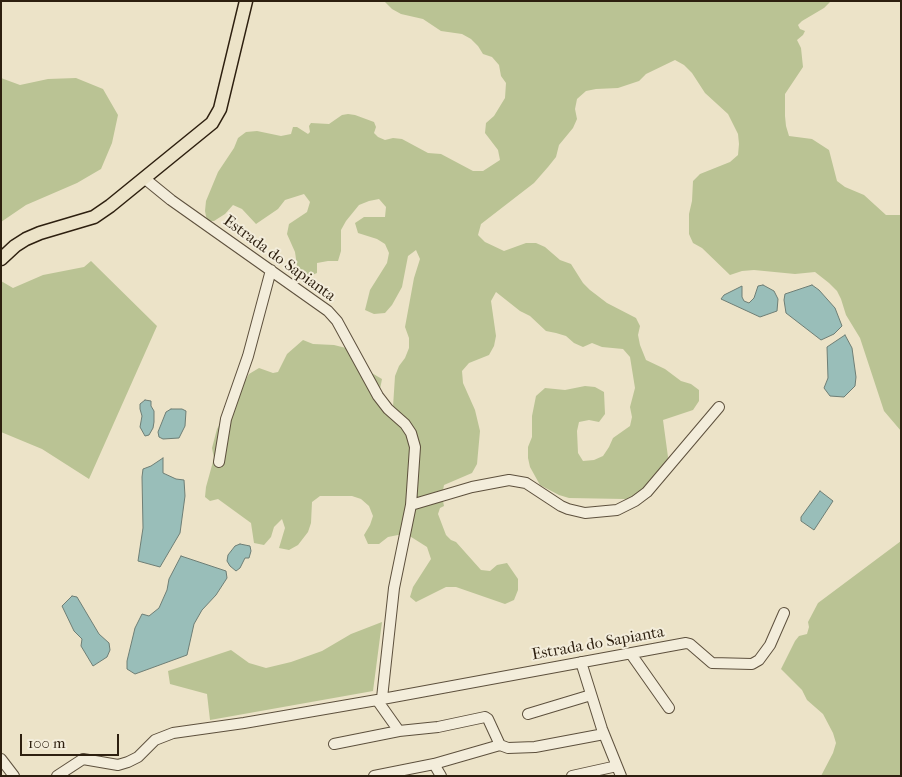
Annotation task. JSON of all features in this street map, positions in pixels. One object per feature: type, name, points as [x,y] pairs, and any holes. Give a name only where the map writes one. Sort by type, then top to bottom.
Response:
[{"type":"main road","points":[[1,259],[14,246],[26,239],[94,216],[212,123],[220,109],[246,1]]},
{"type":"street","name":"Estrada do Sapianta","points":[[144,178],[171,200],[328,311],[337,321],[378,396],[388,409],[405,424],[411,434],[415,447],[411,505],[394,588],[380,699]]},
{"type":"street","points":[[219,462],[226,419],[248,356],[271,270]]},
{"type":"street","points":[[411,505],[472,487],[509,480],[526,483],[568,509],[585,513],[617,510],[635,502],[647,492],[719,407]]},
{"type":"street","name":"Estrada do Sapianta","points":[[57,776],[83,759],[112,764],[128,762],[138,756],[155,740],[173,733],[307,712],[688,643],[712,662],[752,664],[758,660],[770,645],[784,613]]},
{"type":"street","points":[[631,654],[669,708]]},
{"type":"street","points":[[572,776],[619,771],[604,734],[581,662]]},
{"type":"street","points":[[528,714],[591,695]]},
{"type":"street","points":[[380,699],[399,731]]},
{"type":"street","points":[[334,744],[399,731],[438,727],[485,717],[500,746]]},
{"type":"street","points":[[374,776],[434,764],[500,746],[508,748],[535,747],[604,734]]},
{"type":"street","points":[[1,759],[14,776]]},
{"type":"street","points":[[434,764],[441,776]]},
{"type":"green space","points":[[384,1],[831,1],[824,8],[798,25],[800,29],[805,31],[797,40],[801,48],[803,67],[785,94],[786,126],[789,136],[812,139],[829,150],[837,181],[845,187],[864,195],[886,215],[901,215],[901,431],[884,411],[860,338],[846,315],[837,291],[829,283],[815,272],[795,274],[754,270],[730,275],[702,248],[693,243],[689,234],[689,214],[693,181],[700,174],[730,162],[738,155],[739,144],[738,134],[728,114],[705,93],[692,73],[675,60],[646,74],[639,81],[618,88],[586,91],[577,99],[575,109],[577,119],[573,128],[559,145],[556,157],[534,183],[481,224],[478,235],[485,242],[504,251],[526,243],[536,243],[545,247],[560,260],[571,264],[583,283],[590,290],[607,303],[636,318],[640,326],[638,335],[640,345],[646,360],[665,369],[681,381],[691,384],[699,390],[699,401],[693,410],[663,420],[668,457],[658,488],[651,496],[641,502],[624,499],[569,498],[540,485],[530,467],[528,458],[536,396],[545,388],[565,390],[585,386],[595,387],[604,392],[605,414],[599,422],[589,420],[579,422],[577,431],[578,453],[583,461],[594,460],[603,456],[613,438],[630,426],[632,417],[630,407],[635,388],[630,357],[623,349],[602,347],[592,343],[583,347],[574,343],[566,336],[546,331],[530,316],[520,311],[496,292],[491,301],[496,336],[494,346],[489,355],[469,363],[462,371],[463,383],[475,410],[480,431],[477,464],[472,473],[444,485],[442,496],[444,506],[440,508],[438,514],[446,535],[456,542],[481,570],[490,571],[497,565],[507,563],[518,579],[518,590],[514,600],[505,604],[456,587],[446,587],[416,602],[410,597],[413,587],[431,559],[427,547],[408,535],[388,537],[379,544],[368,544],[364,535],[373,516],[369,506],[361,499],[352,496],[320,496],[312,502],[311,523],[308,532],[298,545],[289,550],[279,548],[285,528],[282,519],[274,527],[271,537],[264,545],[254,543],[251,523],[218,499],[210,501],[205,497],[214,458],[212,448],[217,429],[249,374],[259,368],[273,373],[278,372],[287,354],[303,340],[313,344],[334,345],[354,350],[363,368],[382,379],[380,389],[375,398],[393,407],[395,376],[409,348],[409,338],[405,327],[414,278],[420,259],[416,250],[408,256],[402,287],[392,305],[385,313],[374,314],[365,310],[370,290],[387,263],[389,253],[385,244],[377,239],[358,233],[355,223],[364,217],[385,217],[386,207],[379,199],[359,205],[346,221],[341,230],[341,251],[338,261],[317,263],[317,273],[307,277],[298,273],[295,252],[287,234],[289,224],[307,212],[310,202],[304,194],[285,200],[278,209],[256,224],[242,209],[233,205],[225,214],[214,221],[207,221],[206,201],[218,172],[234,148],[238,138],[246,132],[257,131],[281,136],[291,134],[293,127],[297,127],[308,134],[311,123],[329,124],[342,115],[348,114],[374,122],[376,127],[374,133],[378,137],[385,140],[393,138],[402,139],[428,153],[441,154],[473,171],[483,171],[500,160],[498,150],[485,133],[486,123],[494,116],[505,98],[506,83],[501,76],[499,65],[492,57],[483,54],[471,39],[462,34],[441,31],[423,19],[401,14]]},
{"type":"green space","points":[[1,78],[20,85],[48,79],[76,78],[103,89],[118,115],[112,143],[101,169],[77,183],[26,205],[1,222]]},
{"type":"green space","points":[[91,261],[157,326],[89,479],[42,449],[1,432],[1,281],[13,288],[43,275],[84,267]]},
{"type":"green space","points":[[901,541],[901,776],[821,776],[836,743],[833,733],[823,714],[807,700],[802,690],[781,669],[795,641],[799,636],[807,634],[808,622],[818,603]]},
{"type":"green space","points":[[382,622],[373,691],[210,720],[207,694],[170,684],[168,671],[231,650],[249,663],[266,668],[291,662],[322,651],[351,634]]},
{"type":"water","points":[[763,285],[774,291],[778,299],[777,311],[760,317],[721,299],[724,295],[742,286],[742,297],[744,301],[749,303],[754,298],[758,286]]},
{"type":"water","points":[[812,285],[835,308],[842,326],[834,334],[821,340],[786,313],[785,294]]},
{"type":"water","points":[[845,335],[852,348],[856,377],[855,386],[844,397],[830,396],[824,388],[828,378],[827,347]]},
{"type":"water","points":[[145,400],[151,401],[154,411],[154,422],[149,435],[145,436],[140,427],[142,416],[140,404]]},
{"type":"water","points":[[171,409],[186,411],[185,426],[179,438],[163,439],[159,437],[158,432],[166,412]]},
{"type":"water","points":[[163,458],[163,473],[176,479],[184,480],[185,496],[180,533],[160,567],[138,561],[143,528],[143,469]]},
{"type":"water","points":[[820,491],[833,501],[814,530],[801,521],[801,517]]},
{"type":"water","points":[[240,544],[250,546],[251,551],[249,558],[245,558],[240,568],[236,571],[227,561],[228,555],[235,546]]},
{"type":"water","points":[[181,556],[226,571],[227,578],[216,595],[202,610],[194,624],[187,655],[135,674],[127,669],[127,661],[135,628],[142,614],[149,616],[159,608],[167,590],[169,579]]},
{"type":"water","points":[[72,596],[77,597],[99,634],[109,643],[110,650],[107,657],[93,666],[81,646],[82,639],[74,631],[62,606]]}]
